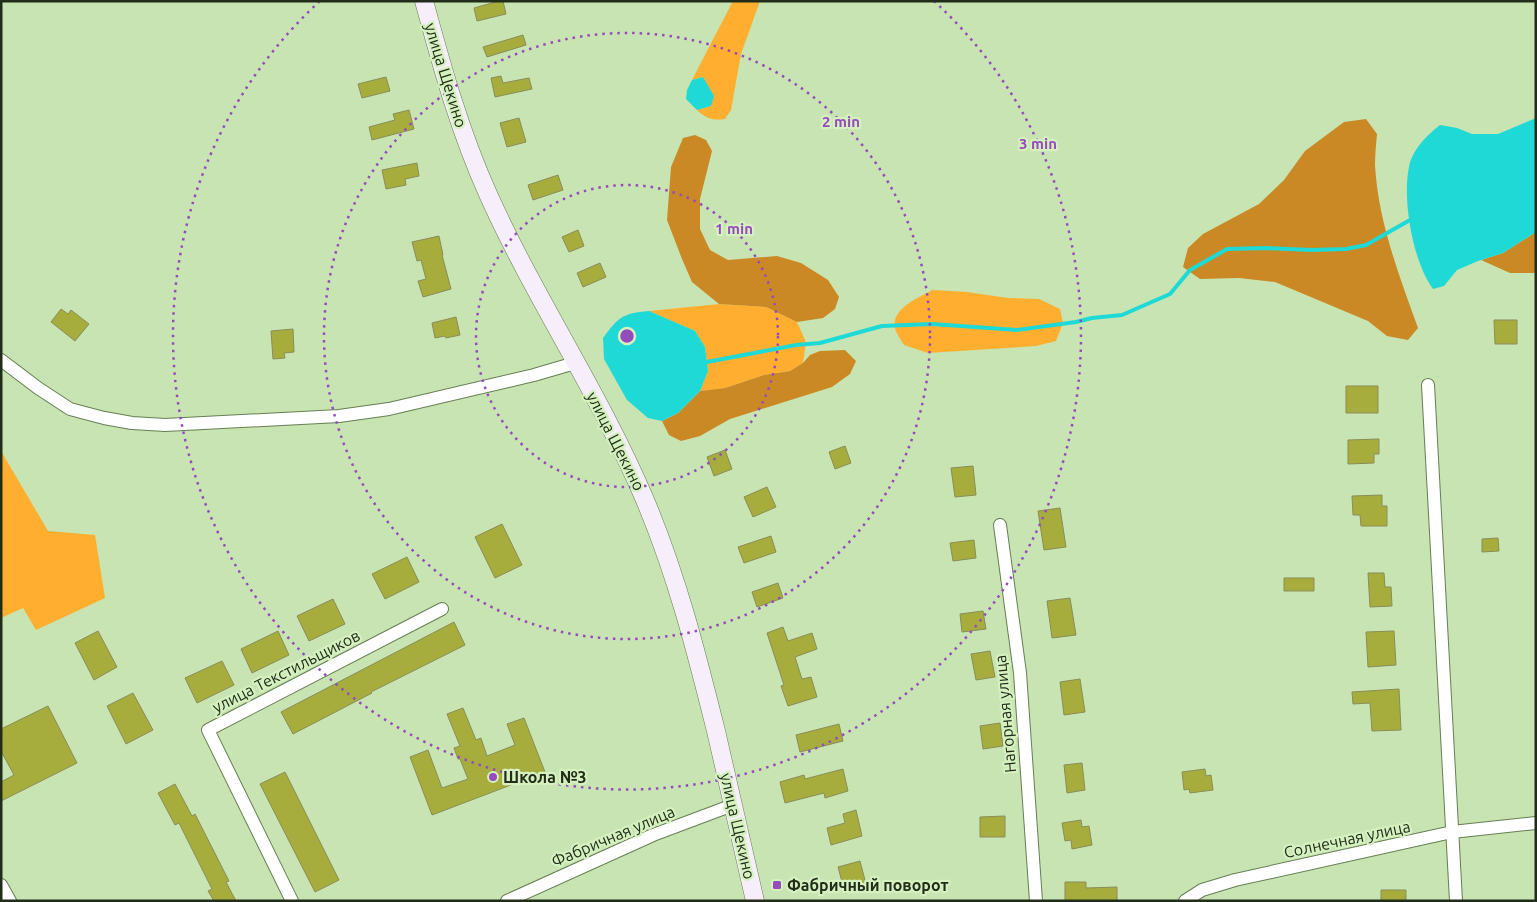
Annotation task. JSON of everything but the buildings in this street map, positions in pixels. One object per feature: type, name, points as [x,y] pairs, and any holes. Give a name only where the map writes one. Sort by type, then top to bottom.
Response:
[{"type":"main road","name":"улица Щекино","points":[[424,1],[454,105],[485,186],[519,258],[625,457],[667,554],[691,629],[755,901]]},
{"type":"street","points":[[1,360],[70,409],[123,421],[165,425],[329,416],[389,409],[534,375],[575,363]]},
{"type":"street","points":[[1428,385],[1456,901]]},
{"type":"street","name":"Нагорная улица","points":[[1000,525],[1020,674],[1036,901]]},
{"type":"street","name":"улица Текстильщиков","points":[[292,901],[208,730],[442,608]]},
{"type":"street","name":"Фабричная улица","points":[[507,901],[653,836],[733,804]]},
{"type":"street","name":"Солнечная улица","points":[[1185,901],[1202,890],[1235,880],[1452,832],[1536,823]]},
{"type":"street","points":[[1,886],[10,901]]},
{"type":"shaded area","points":[[733,1],[760,1],[741,54],[731,110],[725,119],[717,120],[706,117],[697,110],[711,106],[703,77],[692,80]]},
{"type":"shaded area","points":[[1366,119],[1377,134],[1375,165],[1377,186],[1390,248],[1418,328],[1408,340],[1387,336],[1368,321],[1275,282],[1239,278],[1200,279],[1183,267],[1188,248],[1203,234],[1259,204],[1284,180],[1305,151],[1344,122]]},
{"type":"shaded area","points":[[695,135],[706,140],[712,151],[700,199],[700,229],[710,250],[728,260],[777,256],[801,263],[828,280],[839,297],[835,309],[823,318],[797,322],[766,307],[719,304],[692,282],[667,220],[671,167],[683,138]]},
{"type":"shaded area","points":[[1536,232],[1536,273],[1510,273],[1481,260],[1503,253]]},
{"type":"shaded area","points":[[932,290],[967,292],[1008,298],[1039,299],[1060,309],[1063,323],[1056,341],[1036,346],[928,353],[904,345],[895,328],[895,321],[897,315],[907,304]]},
{"type":"shaded area","points":[[719,304],[766,307],[797,322],[806,342],[803,363],[790,371],[764,375],[725,388],[700,391],[708,371],[705,347],[695,331],[649,311]]},
{"type":"shaded area","points":[[845,350],[856,361],[850,374],[832,387],[730,419],[700,436],[681,441],[669,435],[662,421],[678,413],[700,391],[725,388],[764,375],[790,371],[803,363],[810,355],[820,351]]},
{"type":"shaded area","points":[[1,451],[48,531],[95,535],[105,598],[36,630],[23,608],[1,618]]},
{"type":"water","points":[[703,77],[714,96],[711,106],[697,110],[686,99],[687,90],[692,80]]},
{"type":"water","points":[[1536,118],[1536,232],[1503,253],[1457,270],[1444,286],[1433,289],[1420,263],[1408,213],[1407,181],[1413,155],[1425,138],[1440,125],[1457,128],[1472,134],[1498,134]]},
{"type":"water","points":[[649,311],[695,331],[705,347],[708,371],[700,391],[678,413],[662,421],[648,418],[627,400],[604,359],[603,338],[617,321],[633,313]]},
{"type":"waterway","points":[[707,362],[796,345],[820,343],[882,326],[932,324],[1017,330],[1122,315],[1170,294],[1190,270],[1227,249],[1346,249],[1366,245],[1410,220]]},
{"type":"place","name":"Школа №3","points":[[493,777]]},
{"type":"place","name":"Фабричный поворот","points":[[777,885]]}]
